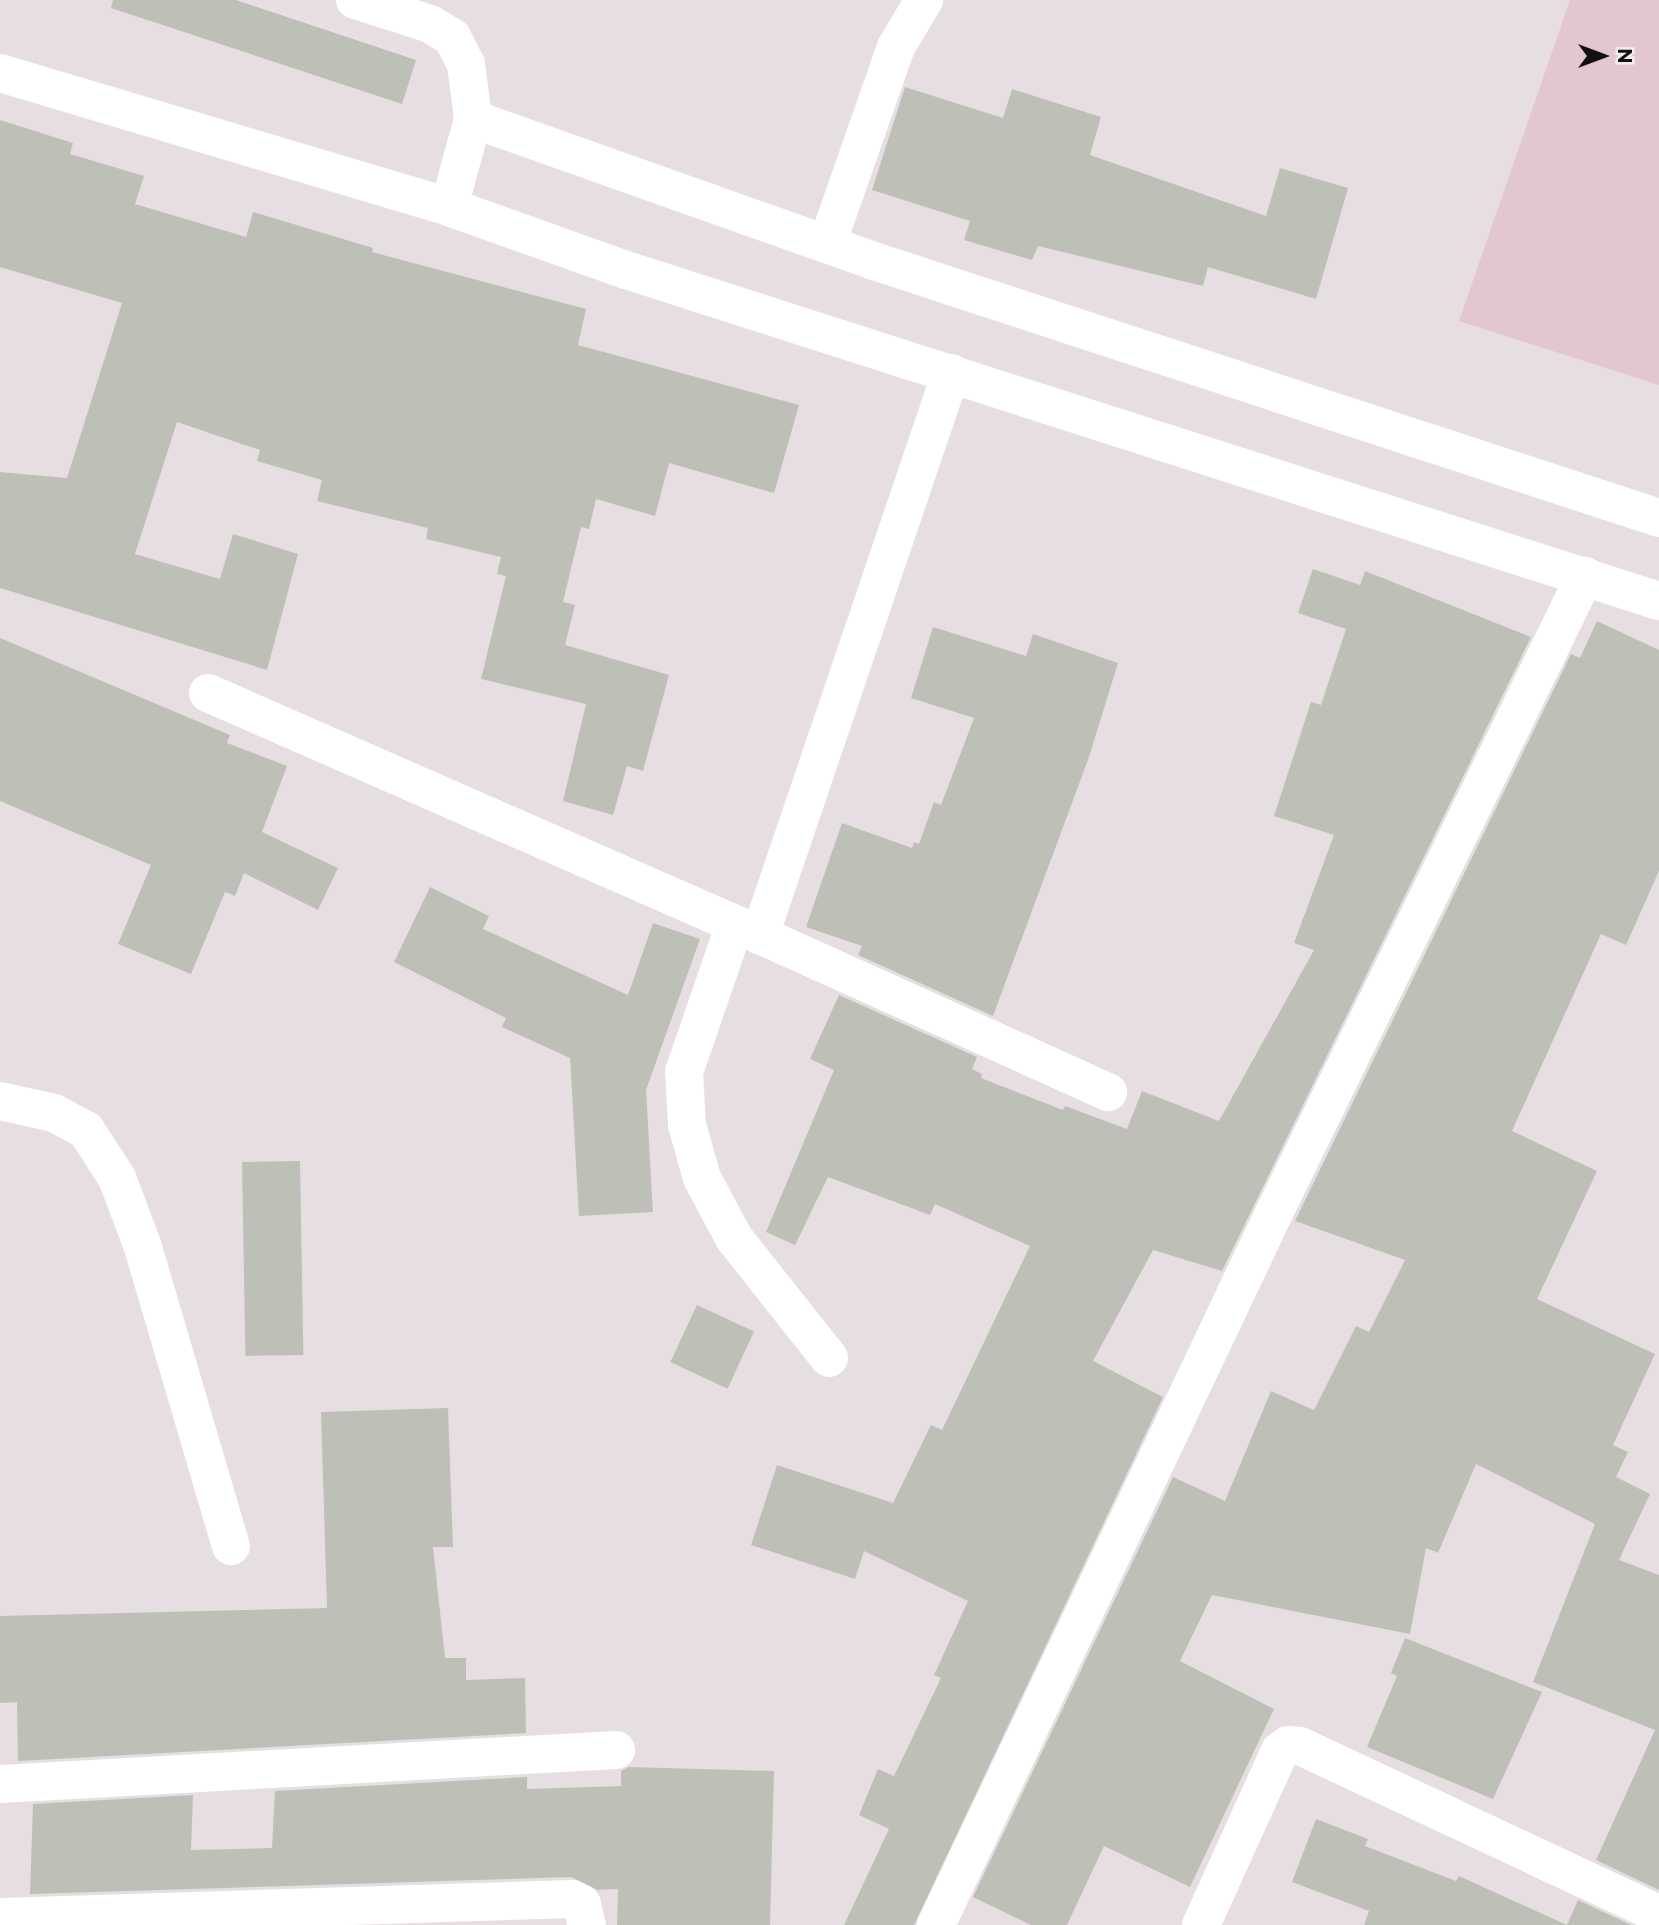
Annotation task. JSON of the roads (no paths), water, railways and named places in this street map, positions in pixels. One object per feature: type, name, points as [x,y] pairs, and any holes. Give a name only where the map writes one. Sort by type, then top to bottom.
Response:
[{"type":"street","points":[[355,0],[430,24],[452,37],[466,64],[473,119],[449,207]]},
{"type":"street","points":[[827,244],[896,47],[924,0]]},
{"type":"street","points":[[0,73],[449,207],[626,270],[1659,601]]},
{"type":"street","points":[[473,119],[827,244],[1659,518]]},
{"type":"street","points":[[829,1359],[734,1238],[702,1178],[687,1125],[684,1072],[747,930],[951,373]]},
{"type":"street","points":[[936,1925],[1274,1213],[1585,576]]},
{"type":"street","points":[[208,693],[1108,1092]]},
{"type":"street","points":[[0,1101],[54,1113],[86,1130],[117,1178],[142,1244],[231,1546]]},
{"type":"street","points":[[1201,1925],[1280,1751],[1288,1745],[1300,1746],[1659,1914]]},
{"type":"street","points":[[0,1784],[616,1750]]},
{"type":"street","points":[[0,1917],[572,1899],[582,1903],[587,1925]]}]
